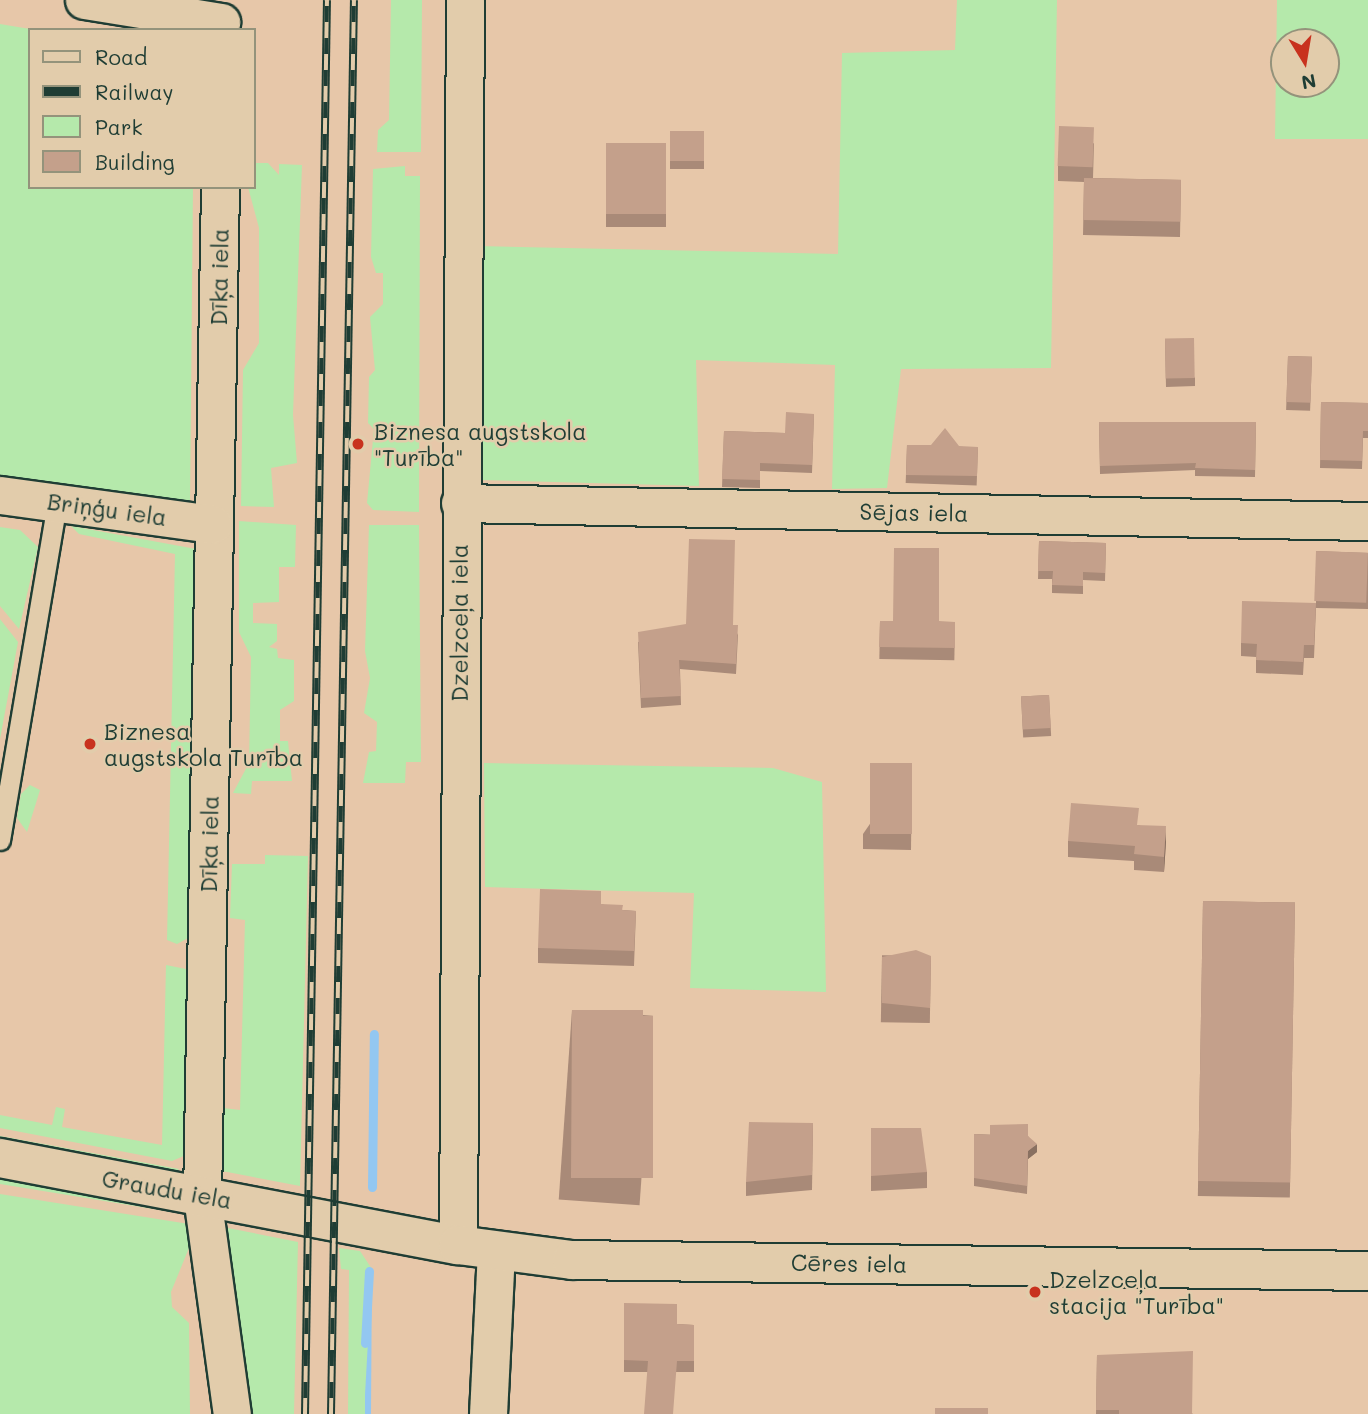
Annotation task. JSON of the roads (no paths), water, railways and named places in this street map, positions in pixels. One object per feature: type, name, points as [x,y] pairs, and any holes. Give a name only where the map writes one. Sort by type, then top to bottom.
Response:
[{"type":"main road","name":"Graudu iela","points":[[0,1158],[334,1219]]},
{"type":"main road","name":"Cēres iela","points":[[334,1219],[496,1252],[572,1260],[1368,1271]]},
{"type":"street","points":[[85,0],[221,17]]},
{"type":"street","name":"Dzelzceļa iela","points":[[458,1245],[460,503],[465,0]]},
{"type":"street","name":"Dīķa iela","points":[[220,189],[202,1196],[232,1414]]},
{"type":"street","name":"Briņģu iela","points":[[0,495],[213,524]]},
{"type":"street","name":"Sējas iela","points":[[460,503],[1368,521]]},
{"type":"street","points":[[488,1414],[496,1252]]},
{"type":"lane","points":[[0,840],[57,503]]},
{"type":"water","points":[[372,1269],[371,1414],[365,1414],[365,1395]]},
{"type":"waterway","points":[[372,1187],[374,1034]]},
{"type":"waterway","points":[[365,1343],[369,1271]]},
{"type":"railway","points":[[305,1414],[327,0]]},
{"type":"railway","points":[[331,1414],[354,0]]},
{"type":"place","name":"Biznesa augstskola \"Turība\"","points":[[358,444]]},
{"type":"place","name":"Biznesa augstskola Turība","points":[[90,744]]},
{"type":"place","name":"Dzelzceļa stacija \"Turība\"","points":[[1035,1292]]}]
